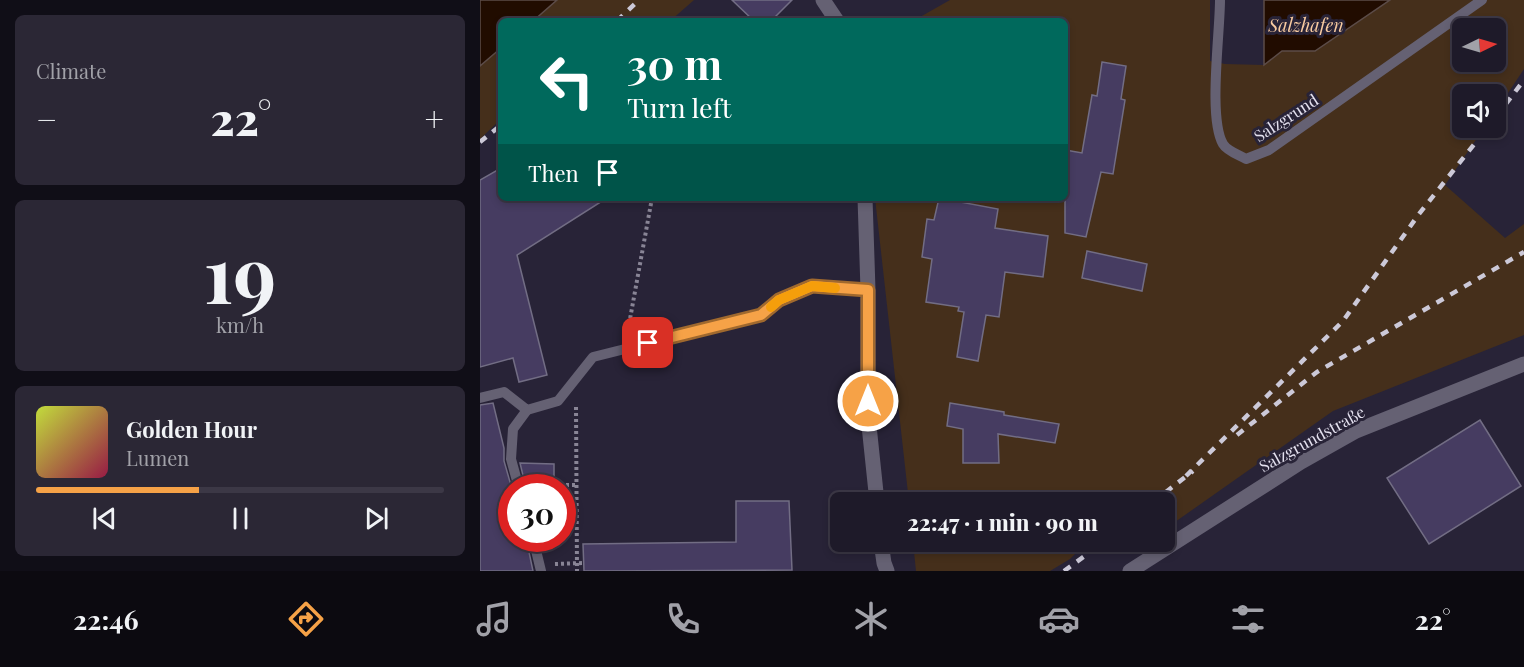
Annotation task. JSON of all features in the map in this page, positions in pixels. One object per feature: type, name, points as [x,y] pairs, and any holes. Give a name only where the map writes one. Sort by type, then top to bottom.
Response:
[{"type":"street","points":[[823,0],[835,18]]},
{"type":"street","points":[[866,201],[868,416],[876,492]]},
{"type":"street","name":"Salzgrundstraße","points":[[1130,571],[1300,462],[1356,431],[1524,364]]},
{"type":"street","points":[[882,552],[887,571]]},
{"type":"lane","name":"Salzgrund","points":[[1220,0],[1217,130],[1225,147],[1246,159],[1269,150],[1482,0]]},
{"type":"lane","points":[[516,474],[512,459],[513,429],[527,410],[558,401],[593,357],[761,315],[779,300],[812,286],[868,290]]},
{"type":"lane","points":[[480,398],[504,392],[527,410]]},
{"type":"lane","points":[[536,552],[541,571]]},
{"type":"path","points":[[625,349],[651,201]]},
{"type":"path","points":[[576,379],[576,474]]},
{"type":"path","points":[[576,485],[577,571]]},
{"type":"path","points":[[577,563],[583,563]]},
{"type":"shaded area","points":[[557,0],[694,0],[673,18],[536,18]]},
{"type":"shaded area","points":[[950,0],[1210,0],[1210,61],[1225,64],[1264,65],[1282,50],[1315,51],[1390,0],[1524,0],[1524,69],[1506,96],[1506,84],[1452,84],[1452,138],[1477,138],[1445,185],[1505,238],[1524,224],[1524,335],[1333,411],[1175,522],[1175,492],[908,492],[875,201],[1068,201],[1068,18],[918,18]]},
{"type":"shaded area","points":[[498,51],[498,122],[480,139],[480,66]]},
{"type":"shaded area","points":[[914,552],[1077,552],[1050,571],[916,571]]},
{"type":"water","points":[[480,0],[557,0],[536,18],[498,18],[498,51],[480,66]]},
{"type":"water","name":"Salzhafen","points":[[1264,0],[1390,0],[1315,51],[1282,51],[1264,65]]},
{"type":"building","points":[[732,0],[792,0],[774,18],[751,18]]},
{"type":"building","points":[[1102,62],[1126,66],[1121,99],[1125,100],[1113,174],[1101,172],[1086,237],[1065,233],[1065,201],[1068,201],[1068,151],[1082,153],[1092,95],[1097,96]]},
{"type":"building","points":[[498,170],[498,201],[602,201],[517,255],[547,375],[519,382],[513,358],[480,367],[480,180]]},
{"type":"building","points":[[938,201],[955,201],[998,209],[995,228],[1048,236],[1043,277],[1005,272],[999,317],[986,315],[978,361],[957,357],[964,312],[958,311],[959,307],[926,302],[932,259],[922,257],[927,219],[934,220]]},
{"type":"building","points":[[1087,251],[1147,264],[1142,291],[1082,278]]},
{"type":"building","points":[[493,403],[508,474],[498,474],[498,552],[529,552],[533,571],[480,571],[480,405]]},
{"type":"building","points":[[950,403],[1059,424],[1055,443],[998,434],[999,463],[963,463],[963,429],[947,426]]},
{"type":"building","points":[[1480,420],[1521,486],[1429,544],[1387,478]]},
{"type":"building","points":[[520,463],[554,464],[554,474],[523,474]]},
{"type":"building","points":[[736,501],[789,501],[792,570],[584,571],[583,544],[736,542]]},
{"type":"railway","points":[[620,18],[639,0]]},
{"type":"railway","points":[[1506,104],[1524,80]]},
{"type":"railway","points":[[480,142],[498,127]]},
{"type":"railway","points":[[1186,476],[1343,321],[1419,214],[1479,138]]},
{"type":"railway","points":[[1237,435],[1317,372],[1524,252]]},
{"type":"railway","points":[[1166,492],[1193,471]]},
{"type":"railway","points":[[1064,571],[1090,552]]},
{"type":"slow traffic","points":[[771,307],[779,300],[812,286],[835,288]]},
{"type":"route","points":[[648,343],[761,315],[779,300],[812,286],[868,290],[868,401]]}]
